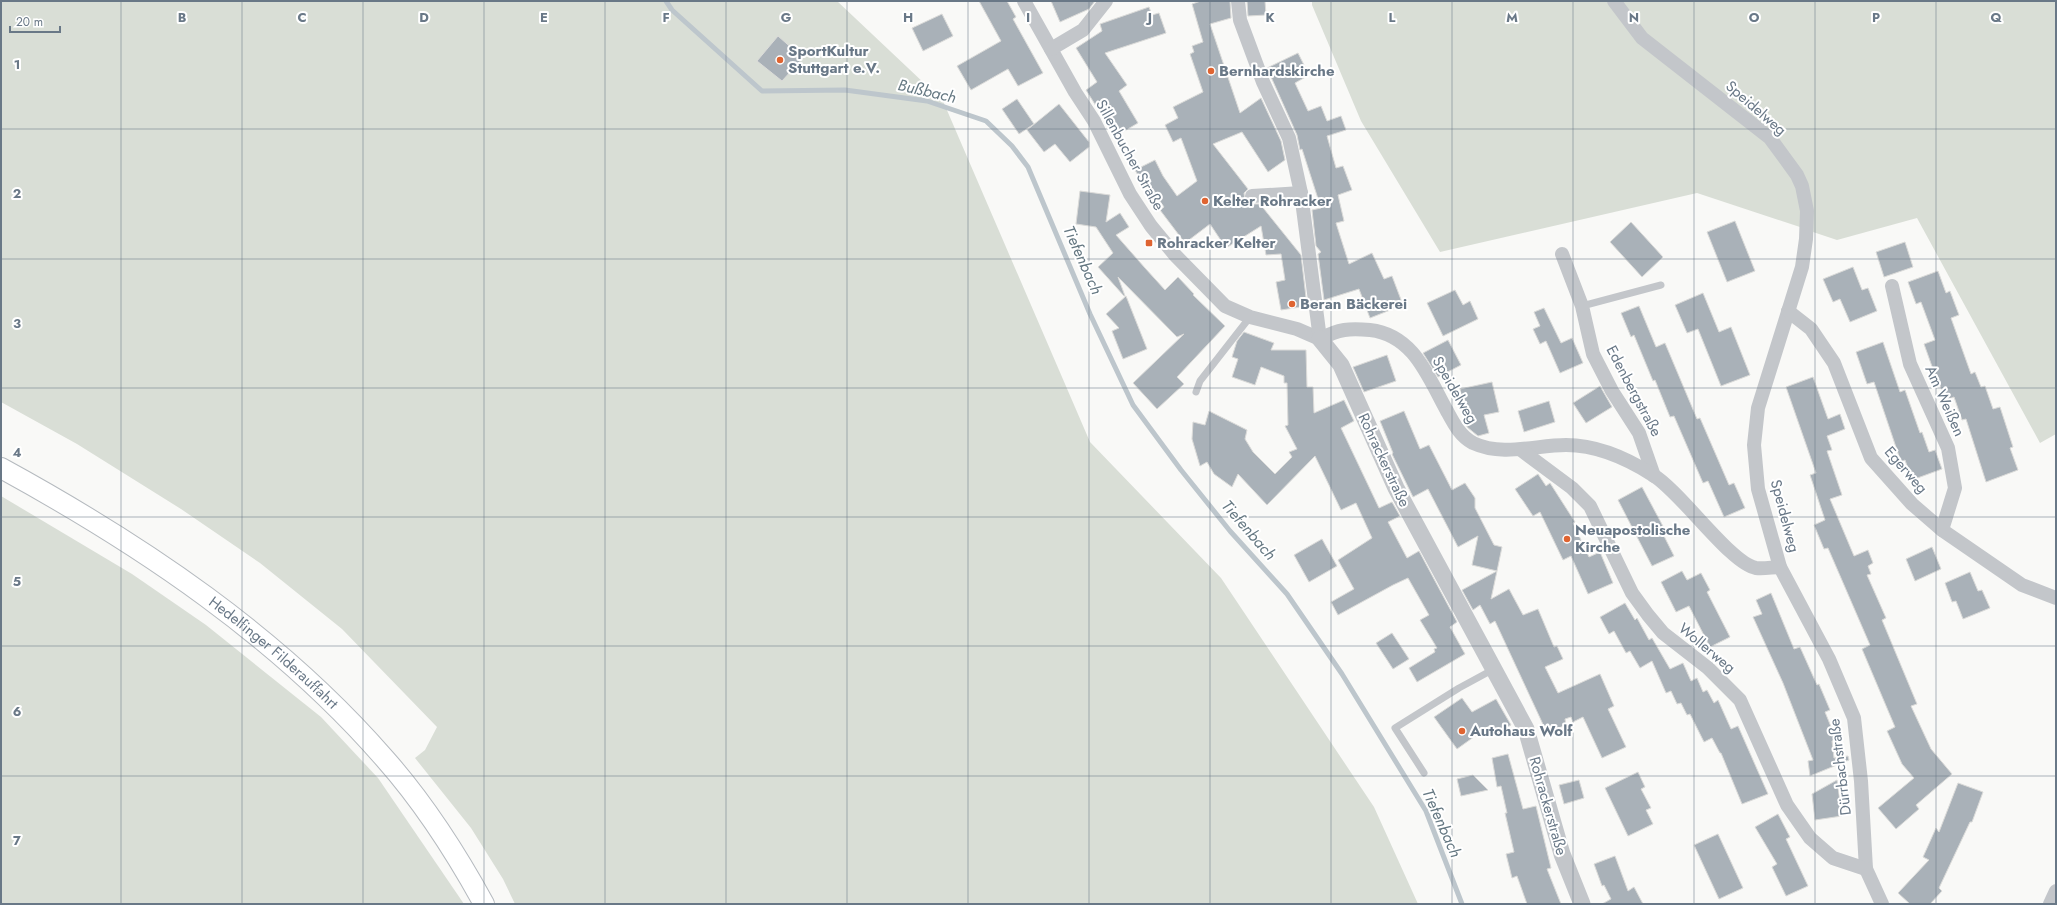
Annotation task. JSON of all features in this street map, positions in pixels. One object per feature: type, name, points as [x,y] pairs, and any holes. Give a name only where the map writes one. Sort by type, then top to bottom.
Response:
[{"type":"main road","name":"Hedelfinger Filderauffahrt","points":[[1,468],[63,502],[131,544],[221,608],[329,700],[385,759],[424,808],[457,856],[484,904]]},
{"type":"street","name":"Sillenbucher Straße","points":[[1024,1],[1051,50],[1094,121],[1130,194],[1151,226],[1175,255],[1225,306],[1250,317],[1297,329],[1320,339]]},
{"type":"street","points":[[1051,50],[1083,30],[1106,1]]},
{"type":"street","points":[[1238,1],[1240,20],[1260,75],[1289,138],[1300,193],[1320,339]]},
{"type":"street","name":"Speidelweg","points":[[1320,339],[1337,330],[1354,328],[1376,331],[1403,342],[1416,356],[1453,424],[1463,437],[1475,444],[1492,449],[1521,450],[1565,445],[1585,446],[1608,452],[1654,476],[1697,515],[1734,556],[1755,568],[1780,567],[1758,489],[1754,445],[1758,408],[1802,267],[1806,239],[1807,211],[1798,175],[1770,138],[1642,38],[1614,1]]},
{"type":"street","points":[[1252,196],[1300,193]]},
{"type":"street","name":"Edenbergstraße","points":[[1562,254],[1582,306],[1593,354],[1612,391],[1639,433],[1654,476]]},
{"type":"street","name":"Am Weißen","points":[[1892,286],[1910,364],[1948,448],[1955,488],[1942,530]]},
{"type":"street","name":"Egerweg","points":[[1788,311],[1811,329],[1834,363],[1871,458],[1912,504],[1942,530],[2022,585],[2056,598]]},
{"type":"street","name":"Rohrackerstraße","points":[[1320,339],[1341,365],[1396,488],[1526,729],[1562,854],[1582,904]]},
{"type":"street","name":"Wollerweg","points":[[1521,450],[1572,488],[1590,506],[1632,593],[1648,615],[1663,633],[1708,668],[1740,700],[1787,805],[1810,838],[1833,858],[1866,869]]},
{"type":"street","name":"Dürrbachstraße","points":[[1780,567],[1829,659],[1854,718],[1862,780],[1866,869],[1882,904]]},
{"type":"lane","points":[[1582,306],[1661,285]]},
{"type":"lane","points":[[1196,392],[1200,381],[1250,317]]},
{"type":"lane","points":[[1424,773],[1395,728],[1459,688],[1494,669]]},
{"type":"shaded area","points":[[1,1],[837,1],[943,101],[1090,442],[1221,578],[1374,807],[1418,904],[515,904],[503,879],[471,828],[415,758],[425,750],[437,727],[342,629],[260,563],[181,509],[77,444],[1,402]]},
{"type":"shaded area","points":[[1312,1],[2056,1],[2056,434],[2040,443],[1917,218],[1837,240],[1807,230],[1797,175],[1806,229],[1697,193],[1440,252],[1361,121],[1312,5]]},
{"type":"shaded area","points":[[1,496],[132,574],[206,625],[321,717],[378,778],[464,904],[1,904]]},
{"type":"building","points":[[979,1],[1007,1],[1016,17],[1013,19],[1043,73],[1018,86],[1008,69],[971,90],[957,66],[1001,41]]},
{"type":"building","points":[[1051,1],[1095,1],[1089,9],[1060,22]]},
{"type":"building","points":[[1201,1],[1230,1],[1231,18],[1210,24],[1240,113],[1261,98],[1281,141],[1285,160],[1268,172],[1242,132],[1213,144],[1248,189],[1244,193],[1245,201],[1252,204],[1260,204],[1301,255],[1307,306],[1281,310],[1276,282],[1285,280],[1281,254],[1266,255],[1261,226],[1226,248],[1210,224],[1185,243],[1160,210],[1164,207],[1150,187],[1146,189],[1135,170],[1155,160],[1163,176],[1177,196],[1197,181],[1181,138],[1173,142],[1165,125],[1178,118],[1173,107],[1203,92],[1190,54],[1194,52],[1192,46],[1203,42],[1192,4]]},
{"type":"building","points":[[1247,1],[1265,1],[1266,15],[1248,16]]},
{"type":"building","points":[[1149,7],[1152,15],[1159,13],[1166,33],[1105,53],[1127,85],[1119,91],[1138,123],[1116,136],[1098,105],[1096,106],[1086,90],[1097,82],[1076,48],[1102,31],[1100,24]]},
{"type":"building","points":[[942,14],[953,36],[923,51],[912,28]]},
{"type":"building","name":"SportKultur Stuttgart e.V.","points":[[778,36],[803,58],[782,81],[757,61]]},
{"type":"building","points":[[1298,53],[1309,75],[1295,83],[1308,111],[1321,106],[1327,121],[1341,116],[1346,130],[1327,136],[1336,168],[1343,166],[1352,190],[1338,195],[1344,221],[1336,223],[1349,264],[1372,253],[1384,279],[1392,276],[1403,305],[1370,318],[1359,289],[1324,300],[1318,254],[1321,252],[1316,246],[1312,210],[1321,208],[1302,149],[1300,150],[1297,135],[1267,68]]},
{"type":"building","points":[[1017,99],[1034,124],[1019,134],[1002,109]]},
{"type":"building","points":[[1059,104],[1089,142],[1089,147],[1070,162],[1055,144],[1044,152],[1027,130]]},
{"type":"building","points":[[1080,191],[1110,195],[1106,222],[1120,213],[1129,227],[1116,235],[1165,290],[1178,277],[1194,294],[1193,295],[1225,326],[1177,377],[1184,384],[1157,409],[1133,383],[1184,334],[1177,337],[1118,277],[1124,296],[1098,267],[1113,253],[1096,227],[1076,224]]},
{"type":"building","points":[[1735,221],[1755,271],[1727,282],[1707,232]]},
{"type":"building","points":[[1631,222],[1663,257],[1642,277],[1610,242]]},
{"type":"building","points":[[1905,242],[1913,267],[1884,277],[1876,252]]},
{"type":"building","points":[[1853,267],[1862,290],[1868,288],[1877,311],[1850,322],[1840,299],[1833,302],[1823,279]]},
{"type":"building","points":[[1938,271],[1946,293],[1950,291],[1959,315],[1951,318],[1971,374],[1975,372],[1981,387],[1985,386],[1993,409],[2000,407],[2013,447],[2010,448],[2018,470],[1986,482],[1966,419],[1962,420],[1954,397],[1946,400],[1934,372],[1924,344],[1935,340],[1921,302],[1916,304],[1908,282]]},
{"type":"building","points":[[1455,290],[1463,305],[1470,301],[1478,319],[1443,336],[1427,303]]},
{"type":"building","points":[[1703,293],[1719,332],[1731,327],[1750,375],[1721,386],[1698,329],[1687,333],[1675,305]]},
{"type":"building","points":[[1126,296],[1147,349],[1123,359],[1112,331],[1119,328],[1106,314]]},
{"type":"building","points":[[1639,306],[1656,347],[1665,343],[1697,419],[1700,418],[1729,485],[1734,483],[1745,508],[1724,517],[1708,481],[1703,483],[1674,416],[1670,417],[1634,335],[1631,337],[1621,313]]},
{"type":"building","points":[[1544,308],[1561,343],[1572,338],[1583,363],[1560,373],[1546,341],[1540,344],[1533,329],[1540,326],[1534,312]]},
{"type":"building","points":[[1244,332],[1274,343],[1271,350],[1306,350],[1307,387],[1313,387],[1314,413],[1344,400],[1354,421],[1341,428],[1379,508],[1392,502],[1400,516],[1388,522],[1407,558],[1419,551],[1457,622],[1450,627],[1465,654],[1417,682],[1409,668],[1435,652],[1434,649],[1437,648],[1420,620],[1429,615],[1408,578],[1338,615],[1331,602],[1354,589],[1338,560],[1372,538],[1356,503],[1341,510],[1315,456],[1267,505],[1238,474],[1232,487],[1214,474],[1207,462],[1200,466],[1192,439],[1193,422],[1205,425],[1209,411],[1247,430],[1245,439],[1253,452],[1275,474],[1292,457],[1289,452],[1297,449],[1285,426],[1288,425],[1287,383],[1284,383],[1284,376],[1261,367],[1255,385],[1232,377],[1238,359],[1232,357],[1237,341]]},
{"type":"building","points":[[1448,340],[1461,365],[1438,377],[1423,353]]},
{"type":"building","points":[[1883,342],[1900,392],[1905,390],[1920,433],[1922,432],[1929,452],[1935,450],[1942,469],[1912,480],[1905,460],[1901,462],[1874,382],[1867,384],[1856,352]]},
{"type":"building","points":[[1387,355],[1396,381],[1364,392],[1353,367]]},
{"type":"building","points":[[1813,377],[1828,419],[1840,414],[1845,429],[1827,436],[1832,450],[1827,451],[1842,495],[1830,499],[1854,556],[1868,550],[1873,563],[1868,566],[1871,574],[1867,575],[1886,618],[1882,620],[1917,704],[1911,706],[1931,749],[1952,774],[1916,805],[1919,809],[1896,829],[1878,808],[1914,778],[1902,764],[1887,731],[1895,727],[1862,649],[1870,645],[1828,548],[1824,549],[1814,525],[1825,520],[1810,475],[1816,473],[1786,387]]},
{"type":"building","points":[[1492,382],[1499,412],[1484,415],[1489,433],[1478,436],[1467,427],[1460,389]]},
{"type":"building","points":[[1600,386],[1612,407],[1586,423],[1573,403]]},
{"type":"building","points":[[1549,401],[1555,422],[1524,432],[1518,411]]},
{"type":"building","points":[[1404,411],[1420,449],[1429,445],[1452,490],[1465,483],[1475,498],[1475,508],[1494,545],[1502,547],[1497,571],[1472,565],[1478,536],[1458,547],[1428,489],[1413,497],[1392,454],[1393,453],[1380,421]]},
{"type":"building","points":[[1538,474],[1546,486],[1550,483],[1575,522],[1573,523],[1589,557],[1600,552],[1613,583],[1588,594],[1571,556],[1563,560],[1540,512],[1533,516],[1515,489]]},
{"type":"building","points":[[1642,487],[1665,530],[1662,532],[1674,556],[1652,566],[1618,500]]},
{"type":"building","points":[[1322,539],[1337,566],[1309,582],[1294,555]]},
{"type":"building","points":[[1932,547],[1941,569],[1915,581],[1906,559]]},
{"type":"building","points":[[1497,571],[1491,599],[1509,589],[1523,615],[1538,609],[1554,647],[1557,646],[1563,659],[1545,667],[1558,693],[1600,674],[1614,706],[1608,709],[1626,747],[1602,758],[1583,717],[1573,722],[1571,717],[1565,719],[1566,725],[1547,733],[1495,621],[1490,624],[1480,605],[1473,610],[1462,590]]},
{"type":"building","points":[[1682,571],[1687,580],[1701,573],[1710,590],[1707,592],[1730,637],[1710,647],[1689,606],[1676,612],[1661,582]]},
{"type":"building","points":[[1970,572],[1978,591],[1982,590],[1990,608],[1963,619],[1956,601],[1952,602],[1945,583]]},
{"type":"building","points":[[1771,593],[1794,649],[1800,647],[1817,685],[1819,684],[1830,710],[1825,712],[1836,739],[1832,741],[1834,758],[1848,756],[1849,760],[1810,776],[1808,761],[1813,760],[1783,683],[1753,617],[1762,614],[1756,600]]},
{"type":"building","points":[[1625,603],[1635,620],[1637,618],[1649,640],[1652,638],[1670,669],[1683,663],[1691,681],[1697,678],[1703,692],[1707,690],[1714,703],[1718,700],[1731,729],[1738,726],[1768,794],[1742,804],[1721,753],[1712,738],[1704,742],[1690,714],[1687,715],[1681,703],[1677,704],[1671,691],[1666,693],[1652,661],[1640,668],[1630,651],[1626,653],[1614,631],[1609,634],[1600,617]]},
{"type":"building","points":[[1392,633],[1409,659],[1393,669],[1376,643]]},
{"type":"building","points":[[1462,698],[1472,712],[1496,699],[1511,725],[1494,735],[1489,726],[1457,749],[1434,717]]},
{"type":"building","points":[[1508,754],[1523,809],[1536,806],[1551,868],[1547,869],[1561,904],[1527,904],[1517,876],[1512,878],[1506,854],[1514,852],[1505,813],[1507,813],[1501,786],[1497,787],[1492,758]]},
{"type":"building","points":[[1638,772],[1645,787],[1641,789],[1651,808],[1646,810],[1653,824],[1628,836],[1605,788]]},
{"type":"building","points":[[1473,775],[1488,790],[1461,796],[1457,779]]},
{"type":"building","points":[[1579,780],[1584,798],[1564,804],[1559,785]]},
{"type":"building","points":[[1837,780],[1842,816],[1815,820],[1812,794]]},
{"type":"building","points":[[1958,783],[1983,792],[1972,822],[1970,822],[1939,888],[1942,891],[1930,904],[1910,904],[1898,893],[1929,860],[1923,857],[1936,828],[1939,832]]},
{"type":"building","points":[[1778,814],[1790,837],[1786,839],[1808,886],[1786,896],[1772,867],[1777,864],[1755,827]]},
{"type":"building","points":[[1718,834],[1743,888],[1719,899],[1694,845]]},
{"type":"building","points":[[1615,856],[1628,891],[1634,887],[1643,904],[1602,904],[1611,899],[1604,885],[1602,886],[1594,864]]},
{"type":"waterway","name":"Tiefenbach","points":[[666,1],[672,10],[762,91],[845,90],[927,101],[986,121],[1012,146],[1028,167],[1090,314],[1133,405],[1181,470],[1230,531],[1287,594],[1342,674],[1426,811],[1462,904]]},
{"type":"place","name":"SportKultur Stuttgart e.V.","points":[[780,60]]},
{"type":"place","name":"Bernhardskirche","points":[[1211,71]]},
{"type":"place","name":"Kelter Rohracker","points":[[1205,201]]},
{"type":"place","name":"Rohracker Kelter","points":[[1149,243]]},
{"type":"place","name":"Beran Bäckerei","points":[[1292,304]]},
{"type":"place","name":"Neuapostolische Kirche","points":[[1567,539]]},
{"type":"place","name":"Autohaus Wolf","points":[[1462,731]]},
{"type":"water label","name":"Bußbach","points":[[927,91]]}]
